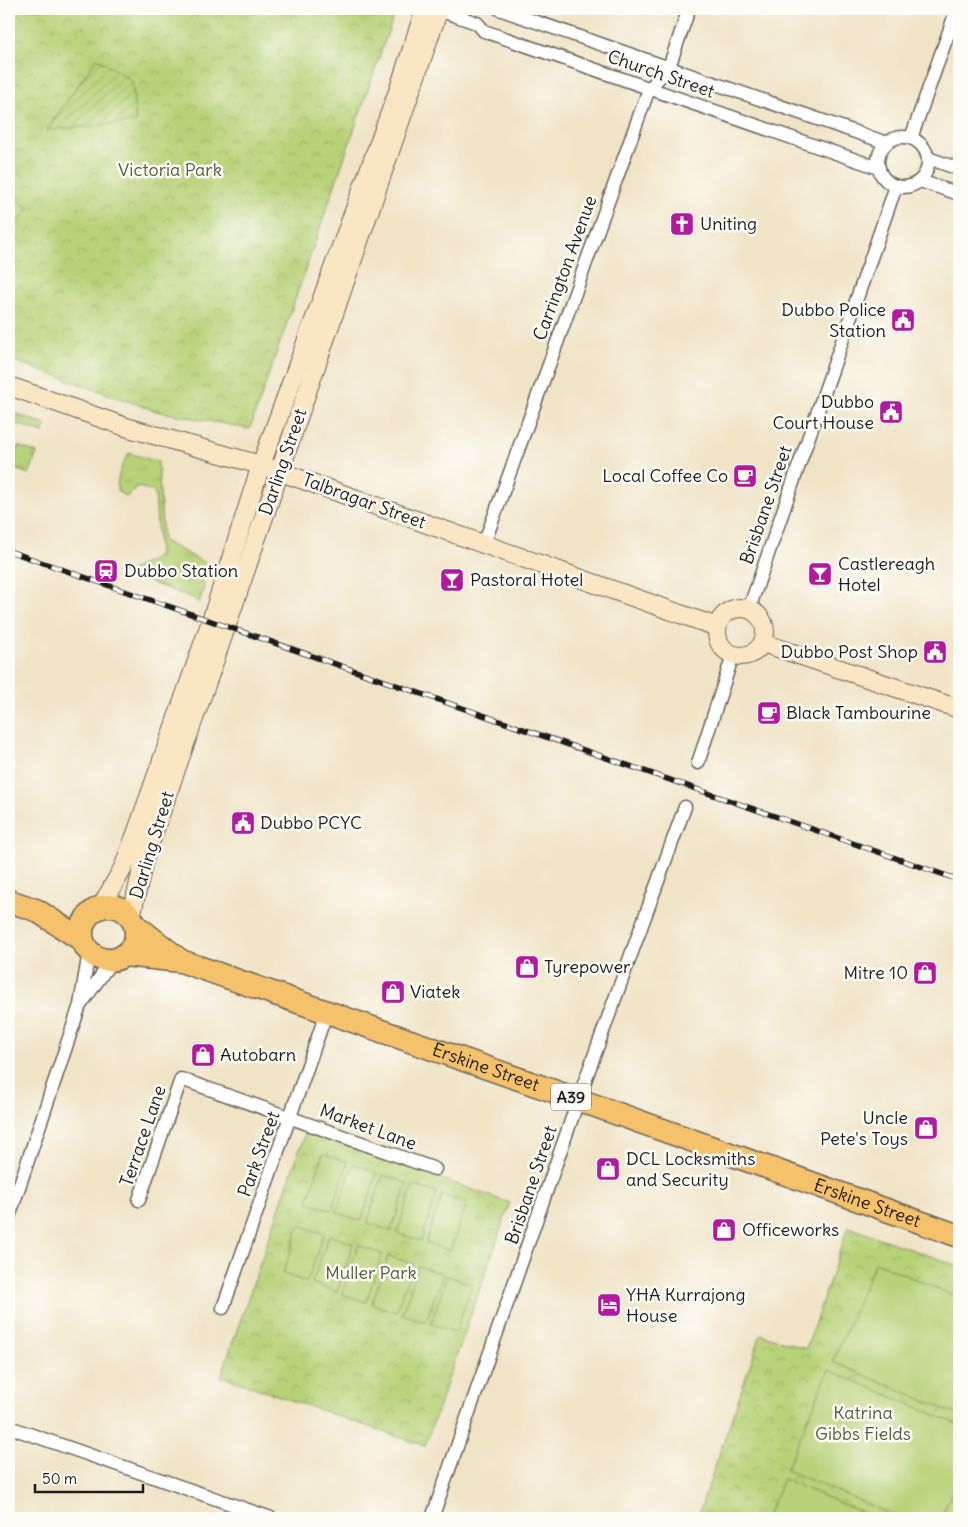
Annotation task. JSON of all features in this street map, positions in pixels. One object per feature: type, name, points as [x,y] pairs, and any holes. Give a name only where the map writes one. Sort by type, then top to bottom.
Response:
[{"type":"highway","name":"A39","points":[[9,900],[36,910],[86,946],[96,957],[119,957]]},
{"type":"highway","name":"A39","points":[[36,910],[96,910],[109,906],[125,911],[133,921]]},
{"type":"highway","points":[[86,946],[83,925],[86,918],[96,910]]},
{"type":"highway","points":[[119,957],[130,949],[134,942],[136,933],[133,921]]},
{"type":"highway","name":"Erskine Street","points":[[133,921],[181,961]]},
{"type":"highway","name":"Erskine Street","points":[[119,957],[181,961],[579,1100],[959,1236]]},
{"type":"street","name":"Church Street","points":[[435,9],[478,24],[484,31],[879,168]]},
{"type":"street","name":"Darling Street","points":[[96,910],[123,868],[138,831],[208,628],[261,465],[398,91],[435,9]]},
{"type":"street","name":"Darling Street","points":[[133,921],[144,860],[280,471],[435,9]]},
{"type":"street","name":"Church Street","points":[[499,9],[887,143]]},
{"type":"street","name":"Carrington Avenue","points":[[484,544],[649,89],[668,67],[689,9]]},
{"type":"street","points":[[911,138],[957,9]]},
{"type":"street","points":[[903,137],[911,138],[923,146],[928,158],[928,166],[926,174],[920,181],[913,186],[896,186],[882,176],[879,168],[879,154],[887,143],[894,138],[903,137]]},
{"type":"street","points":[[928,158],[959,169]]},
{"type":"street","points":[[920,181],[959,194]]},
{"type":"street","name":"Brisbane Street","points":[[749,609],[896,186]]},
{"type":"street","name":"Talbragar Street","points":[[9,386],[130,428],[280,471],[717,627]]},
{"type":"street","points":[[742,607],[756,613],[761,619],[765,626],[765,635],[762,643],[753,653],[733,655],[720,644],[717,627],[719,620],[729,611],[742,607]]},
{"type":"street","points":[[762,643],[959,709]]},
{"type":"street","points":[[698,763],[733,655]]},
{"type":"street","name":"Brisbane Street","points":[[432,1518],[684,807]]},
{"type":"street","points":[[9,1217],[80,1005],[86,946]]},
{"type":"street","points":[[80,1005],[119,957]]},
{"type":"street","name":"Park Street","points":[[223,1308],[327,1011]]},
{"type":"street","name":"Terrace Lane","points":[[139,1200],[181,1079],[290,1118]]},
{"type":"street","name":"Market Lane","points":[[290,1118],[435,1169]]},
{"type":"street","points":[[9,1427],[271,1518]]},
{"type":"green space","name":"Victoria Park","points":[[9,9],[396,9],[250,429],[156,411],[9,359]]},
{"type":"green space","points":[[97,58],[132,81],[136,122],[47,130]]},
{"type":"green space","points":[[9,194],[29,208],[9,234]]},
{"type":"green space","points":[[9,411],[46,425],[43,433],[9,421]]},
{"type":"green space","points":[[18,446],[37,453],[29,474],[9,467],[9,451],[16,453]]},
{"type":"green space","points":[[129,453],[158,462],[163,541],[207,564],[202,579],[204,588],[199,603],[193,598],[128,574],[130,571],[159,556],[155,492],[136,486],[130,495],[125,496],[117,489],[120,470]]},
{"type":"green space","name":"Muller Park","points":[[306,1131],[510,1203],[425,1446],[221,1376]]},
{"type":"green space","points":[[323,1154],[348,1162],[332,1210],[307,1202]]},
{"type":"green space","points":[[353,1164],[377,1173],[361,1221],[337,1212]]},
{"type":"green space","points":[[383,1175],[407,1183],[391,1231],[367,1223]]},
{"type":"green space","points":[[413,1185],[437,1193],[421,1241],[397,1233]]},
{"type":"green space","points":[[442,1195],[467,1203],[450,1251],[426,1242]]},
{"type":"green space","points":[[299,1225],[324,1234],[307,1282],[283,1274]]},
{"type":"green space","name":"Katrina Gibbs Fields","points":[[848,1227],[959,1266],[959,1518],[697,1518],[761,1334],[806,1349]]},
{"type":"green space","points":[[329,1235],[353,1244],[337,1292],[312,1283]]},
{"type":"green space","points":[[358,1245],[382,1254],[366,1302],[342,1294]]},
{"type":"green space","points":[[388,1256],[413,1264],[396,1312],[372,1304]]},
{"type":"green space","points":[[875,1262],[959,1298],[959,1415],[833,1362]]},
{"type":"green space","points":[[418,1266],[443,1274],[426,1322],[402,1314]]},
{"type":"green space","points":[[447,1276],[472,1284],[456,1332],[431,1324]]},
{"type":"green space","points":[[829,1370],[959,1425],[959,1475],[941,1518],[901,1518],[786,1470]]},
{"type":"green space","points":[[783,1479],[875,1518],[766,1518]]},
{"type":"railway","points":[[9,551],[959,880]]},
{"type":"place","name":"Uniting","points":[[682,224]]},
{"type":"place","name":"Dubbo Police Station","points":[[903,320]]},
{"type":"place","name":"Dubbo Court House","points":[[891,412]]},
{"type":"place","name":"Local Coffee Co","points":[[745,476]]},
{"type":"place","name":"Dubbo Station","points":[[106,571]]},
{"type":"place","name":"Castlereagh Hotel","points":[[820,574]]},
{"type":"place","name":"Pastoral Hotel","points":[[452,580]]},
{"type":"place","name":"Dubbo Post Shop","points":[[935,652]]},
{"type":"place","name":"Black Tambourine","points":[[769,713]]},
{"type":"place","name":"Dubbo PCYC","points":[[243,823]]},
{"type":"place","name":"Tyrepower","points":[[527,967]]},
{"type":"place","name":"Mitre 10","points":[[925,973]]},
{"type":"place","name":"Viatek","points":[[393,992]]},
{"type":"place","name":"Autobarn","points":[[203,1055]]},
{"type":"place","name":"Uncle Pete's Toys","points":[[926,1128]]},
{"type":"place","name":"DCL Locksmiths and Security","points":[[608,1169]]},
{"type":"place","name":"Officeworks","points":[[724,1230]]},
{"type":"place","name":"YHA Kurrajong House","points":[[609,1305]]}]
